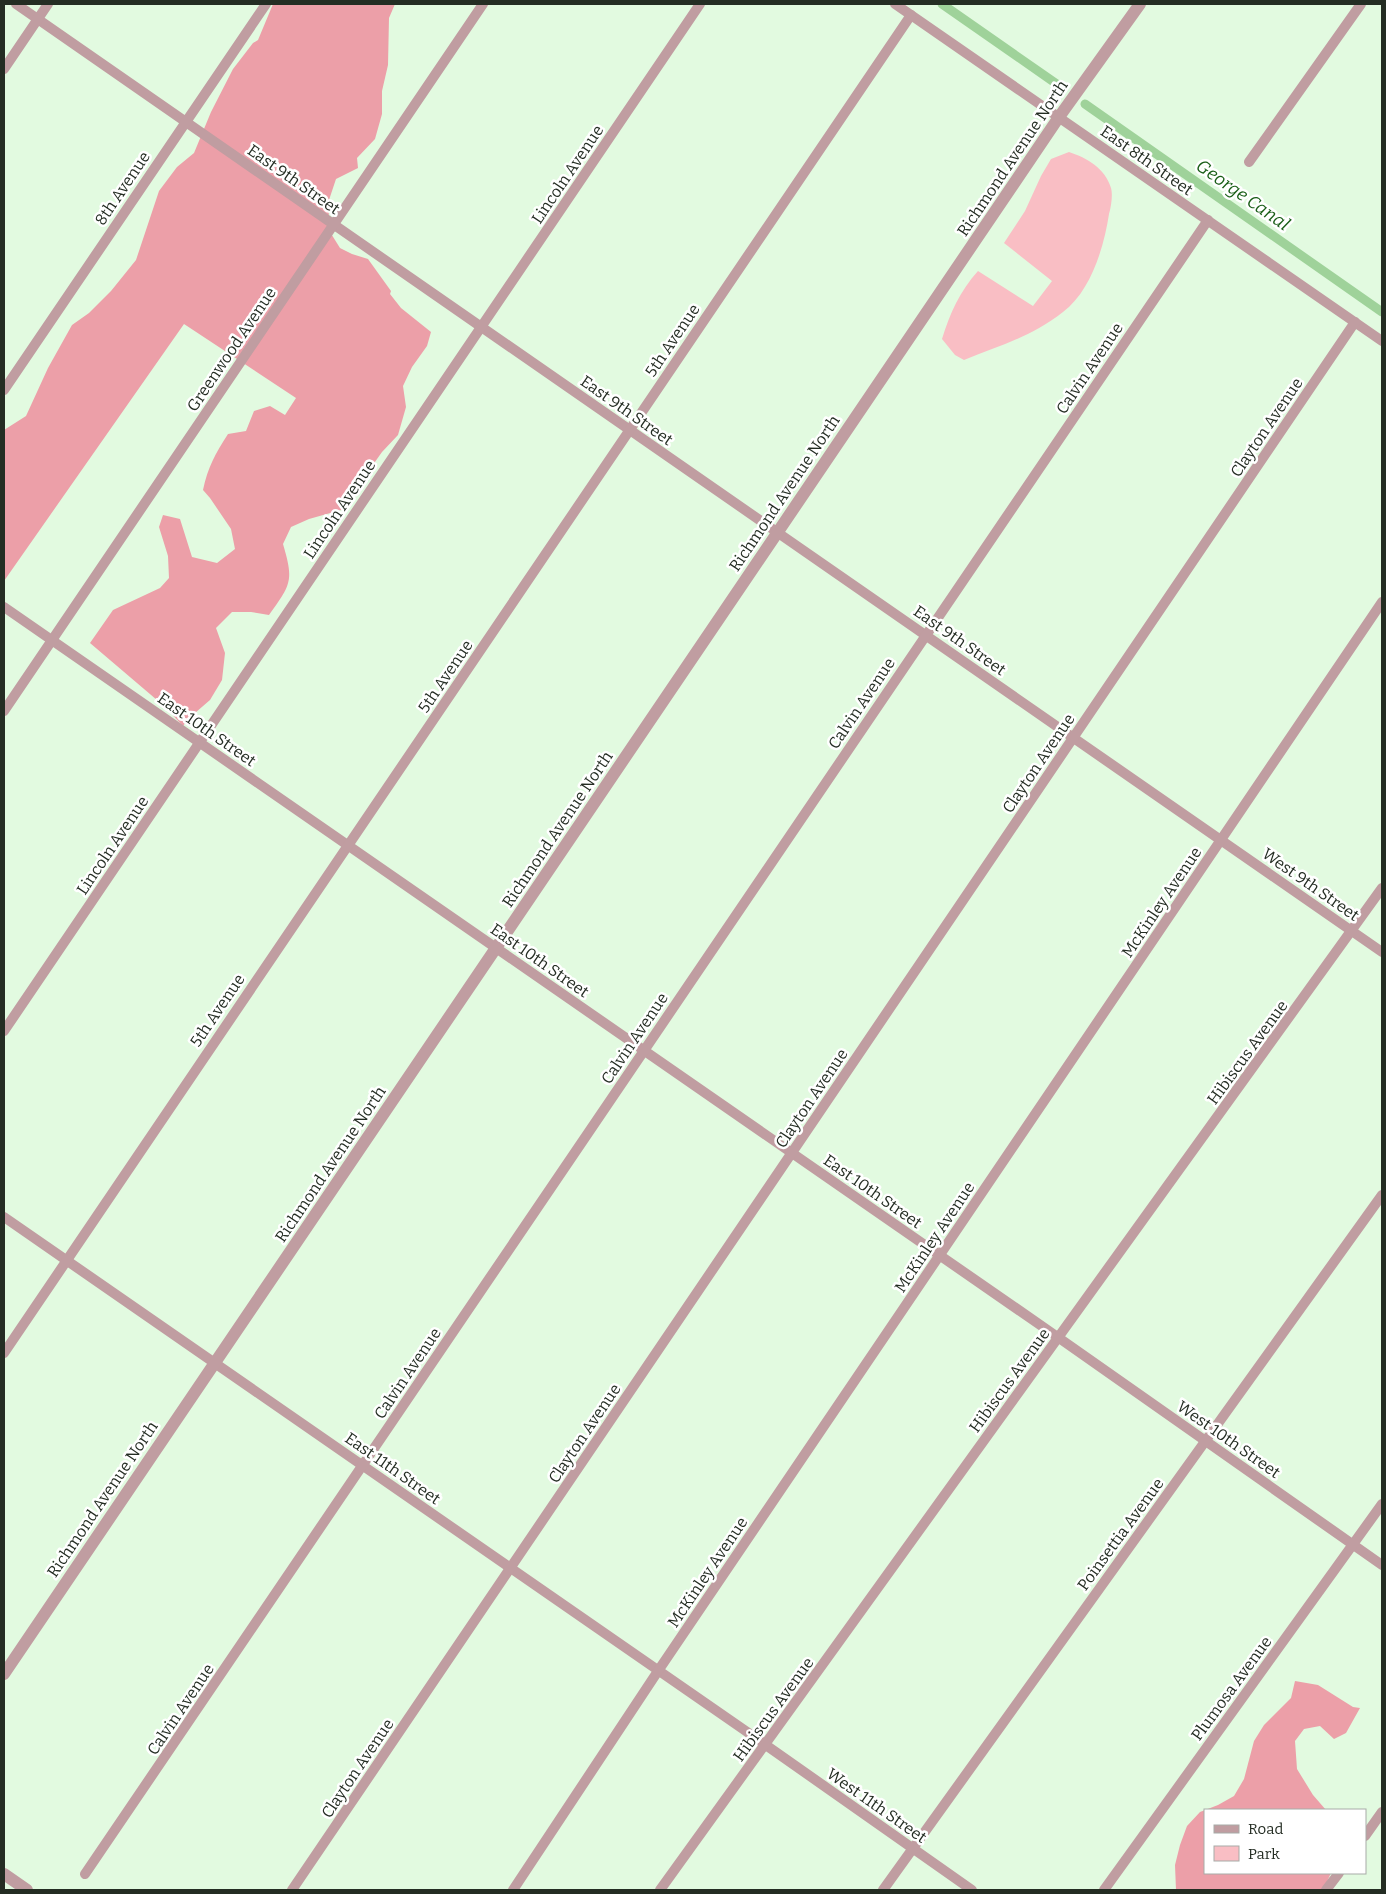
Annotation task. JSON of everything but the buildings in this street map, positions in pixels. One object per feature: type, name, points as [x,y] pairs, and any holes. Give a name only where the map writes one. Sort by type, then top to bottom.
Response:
[{"type":"street","name":"East 9th Street","points":[[16,4],[1222,840]]},
{"type":"street","points":[[4,69],[48,4]]},
{"type":"street","name":"8th Avenue","points":[[4,390],[266,4]]},
{"type":"street","name":"Greenwood Avenue","points":[[4,711],[483,4]]},
{"type":"street","name":"Lincoln Avenue","points":[[4,1032],[700,4]]},
{"type":"street","name":"East 8th Street","points":[[895,4],[1382,341]]},
{"type":"street","name":"Richmond Avenue North","points":[[4,1674],[1058,117],[1140,4]]},
{"type":"street","points":[[1249,162],[1361,4]]},
{"type":"street","name":"5th Avenue","points":[[4,1353],[911,15]]},
{"type":"street","name":"Calvin Avenue","points":[[85,1874],[1208,220]]},
{"type":"street","name":"Clayton Avenue","points":[[292,1890],[1355,322]]},
{"type":"street","name":"McKinley Avenue","points":[[513,1890],[658,1672],[1382,602]]},
{"type":"street","name":"East 10th Street","points":[[4,607],[1059,1338]]},
{"type":"street","name":"West 9th Street","points":[[1222,840],[1382,952]]},
{"type":"street","name":"Hibiscus Avenue","points":[[660,1890],[1382,888]]},
{"type":"street","name":"Poinsettia Avenue","points":[[883,1890],[1382,1195]]},
{"type":"street","name":"East 11th Street","points":[[4,1217],[764,1745]]},
{"type":"street","name":"West 10th Street","points":[[1059,1338],[1382,1565]]},
{"type":"street","name":"Plumosa Avenue","points":[[1104,1890],[1382,1504]]},
{"type":"street","name":"West 11th Street","points":[[764,1745],[972,1890]]},
{"type":"street","points":[[1366,1835],[1382,1812]]},
{"type":"street","points":[[4,1874],[27,1890]]},
{"type":"street","points":[[1326,1890],[1338,1874]]},
{"type":"green space","points":[[1069,152],[1082,157],[1100,169],[1112,191],[1104,240],[1089,280],[1073,303],[1051,321],[1015,340],[964,360],[955,355],[942,339],[956,303],[978,271],[1033,306],[1052,281],[1004,243],[1025,211],[1051,159]]},
{"type":"shaded area","points":[[273,4],[395,4],[389,18],[388,65],[382,91],[382,114],[375,139],[357,158],[358,168],[336,179],[328,203],[330,232],[340,248],[368,259],[401,308],[431,332],[427,346],[412,367],[403,386],[406,407],[398,435],[382,452],[360,483],[348,508],[309,519],[291,527],[283,544],[289,566],[288,582],[282,596],[269,615],[251,612],[232,612],[216,628],[225,653],[222,680],[210,700],[188,719],[183,726],[164,706],[90,643],[113,610],[160,588],[169,578],[168,556],[159,527],[163,515],[180,519],[192,557],[217,563],[235,549],[231,529],[203,490],[210,467],[228,434],[246,431],[254,411],[270,406],[285,415],[296,398],[184,324],[4,581],[4,430],[26,416],[48,368],[72,325],[89,313],[111,291],[136,260],[159,191],[177,167],[194,153],[211,112],[233,69],[253,43],[258,40]]},
{"type":"shaded area","points":[[1295,1681],[1318,1685],[1353,1707],[1360,1708],[1346,1733],[1334,1739],[1320,1726],[1304,1729],[1295,1741],[1297,1769],[1313,1795],[1325,1809],[1208,1809],[1234,1796],[1244,1779],[1254,1741],[1264,1725],[1291,1698]]},
{"type":"shaded area","points":[[1204,1810],[1204,1874],[1331,1874],[1323,1890],[1176,1890],[1175,1865],[1180,1845],[1187,1826],[1200,1812]]},
{"type":"waterway","name":"George Canal","points":[[942,4],[1061,87]]},
{"type":"waterway","name":"George Canal","points":[[1085,104],[1382,312]]}]
